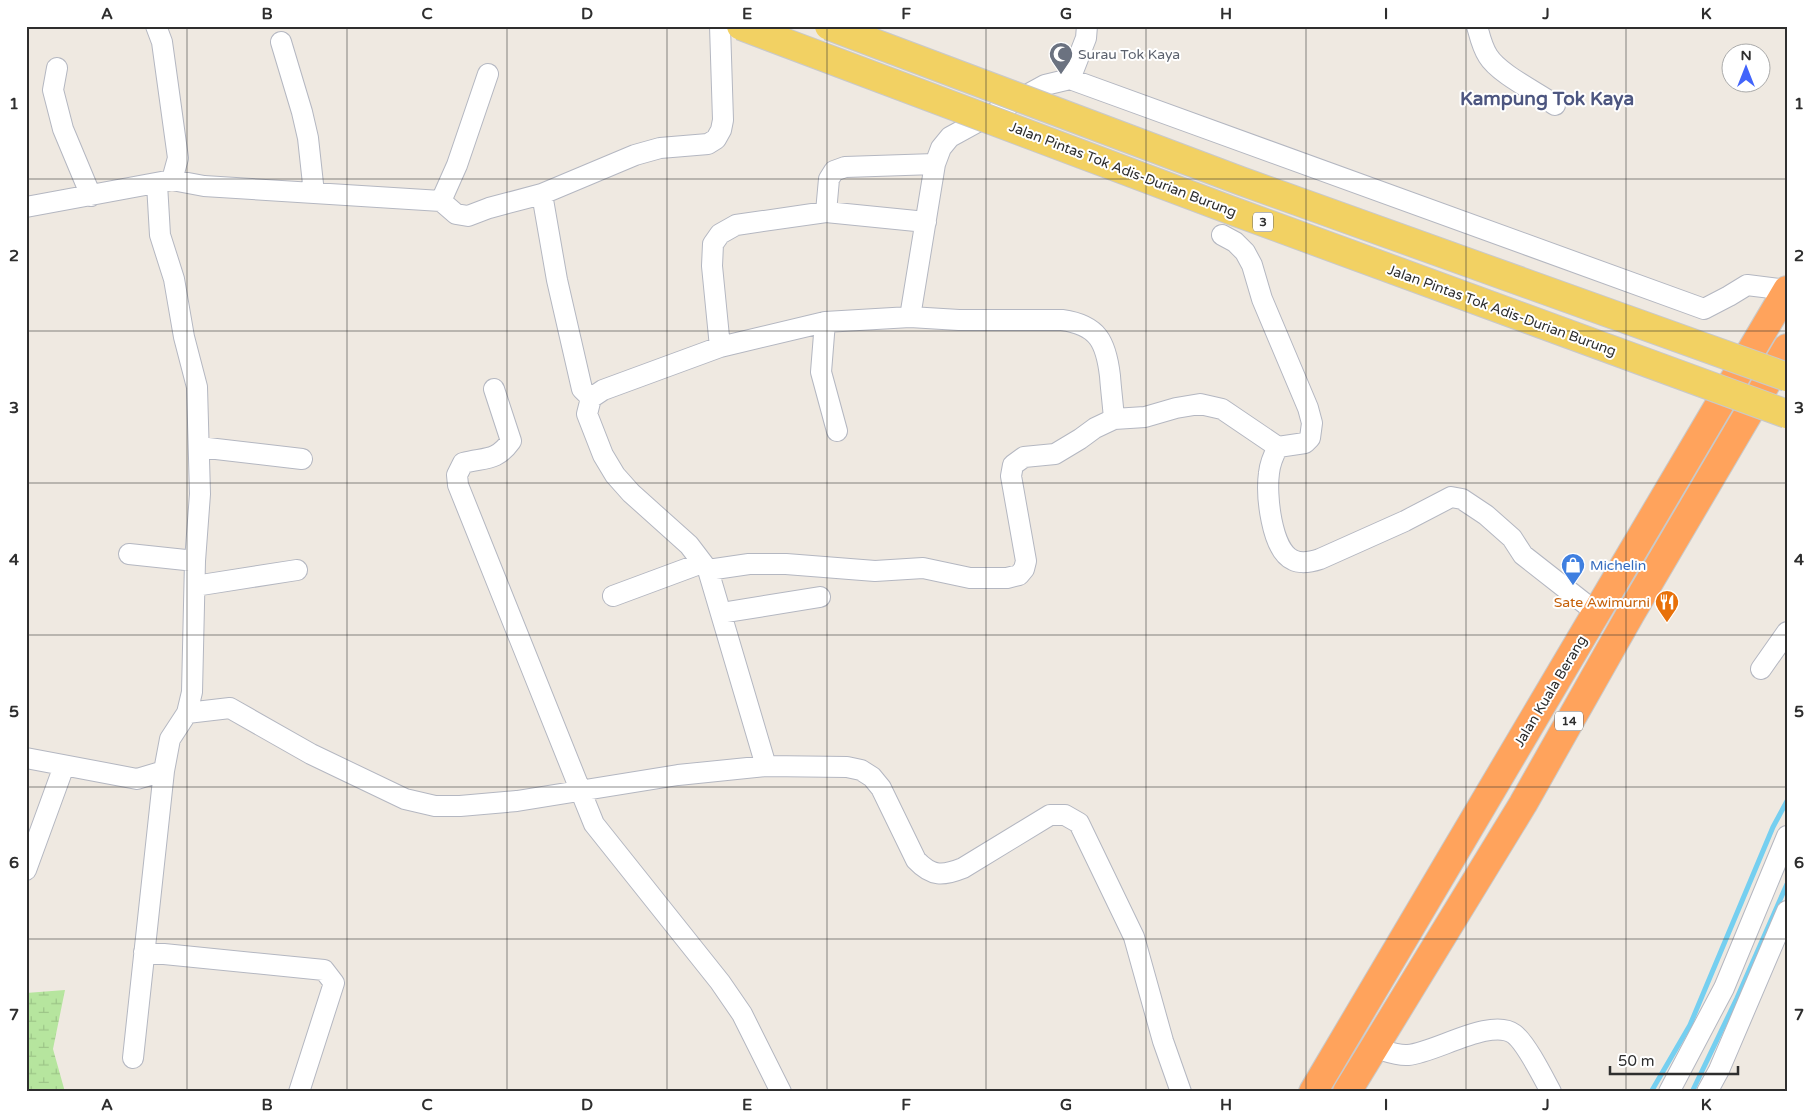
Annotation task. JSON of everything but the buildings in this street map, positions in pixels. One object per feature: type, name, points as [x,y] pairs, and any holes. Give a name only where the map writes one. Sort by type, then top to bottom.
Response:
[{"type":"highway","name":"Jalan Kuala Berang","points":[[1313,1092],[1787,290]]},
{"type":"highway","name":"14","points":[[1347,1092],[1523,804],[1631,613],[1787,348]]},
{"type":"highway","points":[[1436,882],[1452,883],[1465,877],[1523,804]]},
{"type":"highway","points":[[1337,1051],[1348,1044],[1357,1044],[1370,1055]]},
{"type":"main road","name":"Jalan Pintas Tok Adis-Durian Burung","points":[[740,26],[1239,213],[1787,414]]},
{"type":"main road","name":"3","points":[[829,26],[1240,181],[1787,376]]},
{"type":"street","points":[[133,1058],[164,771],[170,739],[188,713],[192,692],[195,561],[200,494],[197,387],[184,337],[174,279],[160,234],[165,182],[178,158],[162,42],[156,26]]},
{"type":"street","points":[[26,207],[165,182],[441,202],[456,214],[468,216],[488,208],[542,194],[635,155],[660,148],[699,146],[708,144],[716,139],[721,130],[723,120],[720,26]]},
{"type":"street","points":[[1070,79],[1086,38],[1087,26]]},
{"type":"street","points":[[1478,26],[1482,45],[1489,58],[1498,68],[1555,104]]},
{"type":"street","points":[[281,42],[308,138],[314,193]]},
{"type":"street","points":[[57,68],[54,90],[63,129],[91,196]]},
{"type":"street","points":[[441,202],[457,165],[488,74]]},
{"type":"street","points":[[910,317],[936,164],[941,148],[950,137],[1045,85],[1070,79],[1704,309],[1747,284],[1787,290]]},
{"type":"street","points":[[826,212],[829,179],[834,171],[845,167],[936,164]]},
{"type":"street","points":[[542,194],[557,280],[582,389],[591,398]]},
{"type":"street","points":[[720,347],[712,266],[713,244],[720,234],[736,226],[826,212],[926,222]]},
{"type":"street","points":[[614,596],[705,566],[786,564],[875,571],[923,568],[970,578],[1007,578],[1019,575],[1026,561],[1011,476],[1013,465],[1024,458],[1055,454],[1095,428],[1114,419],[1144,416],[1200,404],[1222,409],[1278,447],[1305,442],[1310,438],[1312,430],[1308,408],[1262,299],[1252,265],[1245,252],[1235,242],[1222,235]]},
{"type":"street","points":[[766,766],[721,613],[705,566],[688,545],[631,493],[615,475],[603,455],[586,414],[591,398],[603,390],[720,347],[825,322],[910,317],[959,320],[1062,320],[1077,322],[1091,329],[1102,340],[1108,355],[1114,419]]},
{"type":"street","points":[[825,322],[821,372],[837,431]]},
{"type":"street","points":[[494,389],[511,441],[503,451],[493,457],[463,463],[457,475],[458,486],[594,824],[720,982],[742,1014],[781,1092]]},
{"type":"street","points":[[199,447],[302,459]]},
{"type":"street","points":[[1278,447],[1271,460],[1269,472],[1268,488],[1271,520],[1285,555],[1293,560],[1310,562],[1320,560],[1405,521],[1451,497],[1462,499],[1486,514],[1512,538],[1523,555],[1597,613]]},
{"type":"street","points":[[129,554],[195,561]]},
{"type":"street","points":[[195,586],[297,570]]},
{"type":"street","points":[[721,613],[820,597]]},
{"type":"street","points":[[1761,668],[1787,632]]},
{"type":"street","points":[[188,713],[230,708],[311,754],[379,787],[405,799],[435,806],[460,806],[581,792],[678,775],[766,766],[847,767],[861,770],[872,777],[881,788],[916,860],[925,870],[937,874],[951,873],[963,868],[1050,816],[1065,815],[1078,823],[1134,937],[1181,1092]]},
{"type":"street","points":[[26,758],[137,779],[164,771]]},
{"type":"street","points":[[26,870],[64,766]]},
{"type":"street","points":[[1669,1092],[1724,988],[1787,836]]},
{"type":"street","points":[[1707,1092],[1719,1070],[1787,911]]},
{"type":"street","points":[[144,952],[324,970],[334,983],[299,1092]]},
{"type":"street","points":[[1370,1055],[1423,1053],[1472,1034],[1495,1030],[1510,1032],[1516,1035],[1522,1043],[1551,1092]]},
{"type":"green space","points":[[65,990],[53,1049],[65,1092],[26,1092],[26,993]]},
{"type":"waterway","points":[[1651,1092],[1690,1025],[1773,827],[1787,801]]},
{"type":"waterway","points":[[1692,1092],[1737,998],[1787,884]]},
{"type":"place","name":"Surau Tok Kaya","points":[[1061,75]]},
{"type":"place","name":"Michelin","points":[[1573,586]]},
{"type":"place","name":"Sate Awimurni","points":[[1667,623]]},
{"type":"district","name":"Kampung Tok Kaya","points":[[1547,98]]}]
